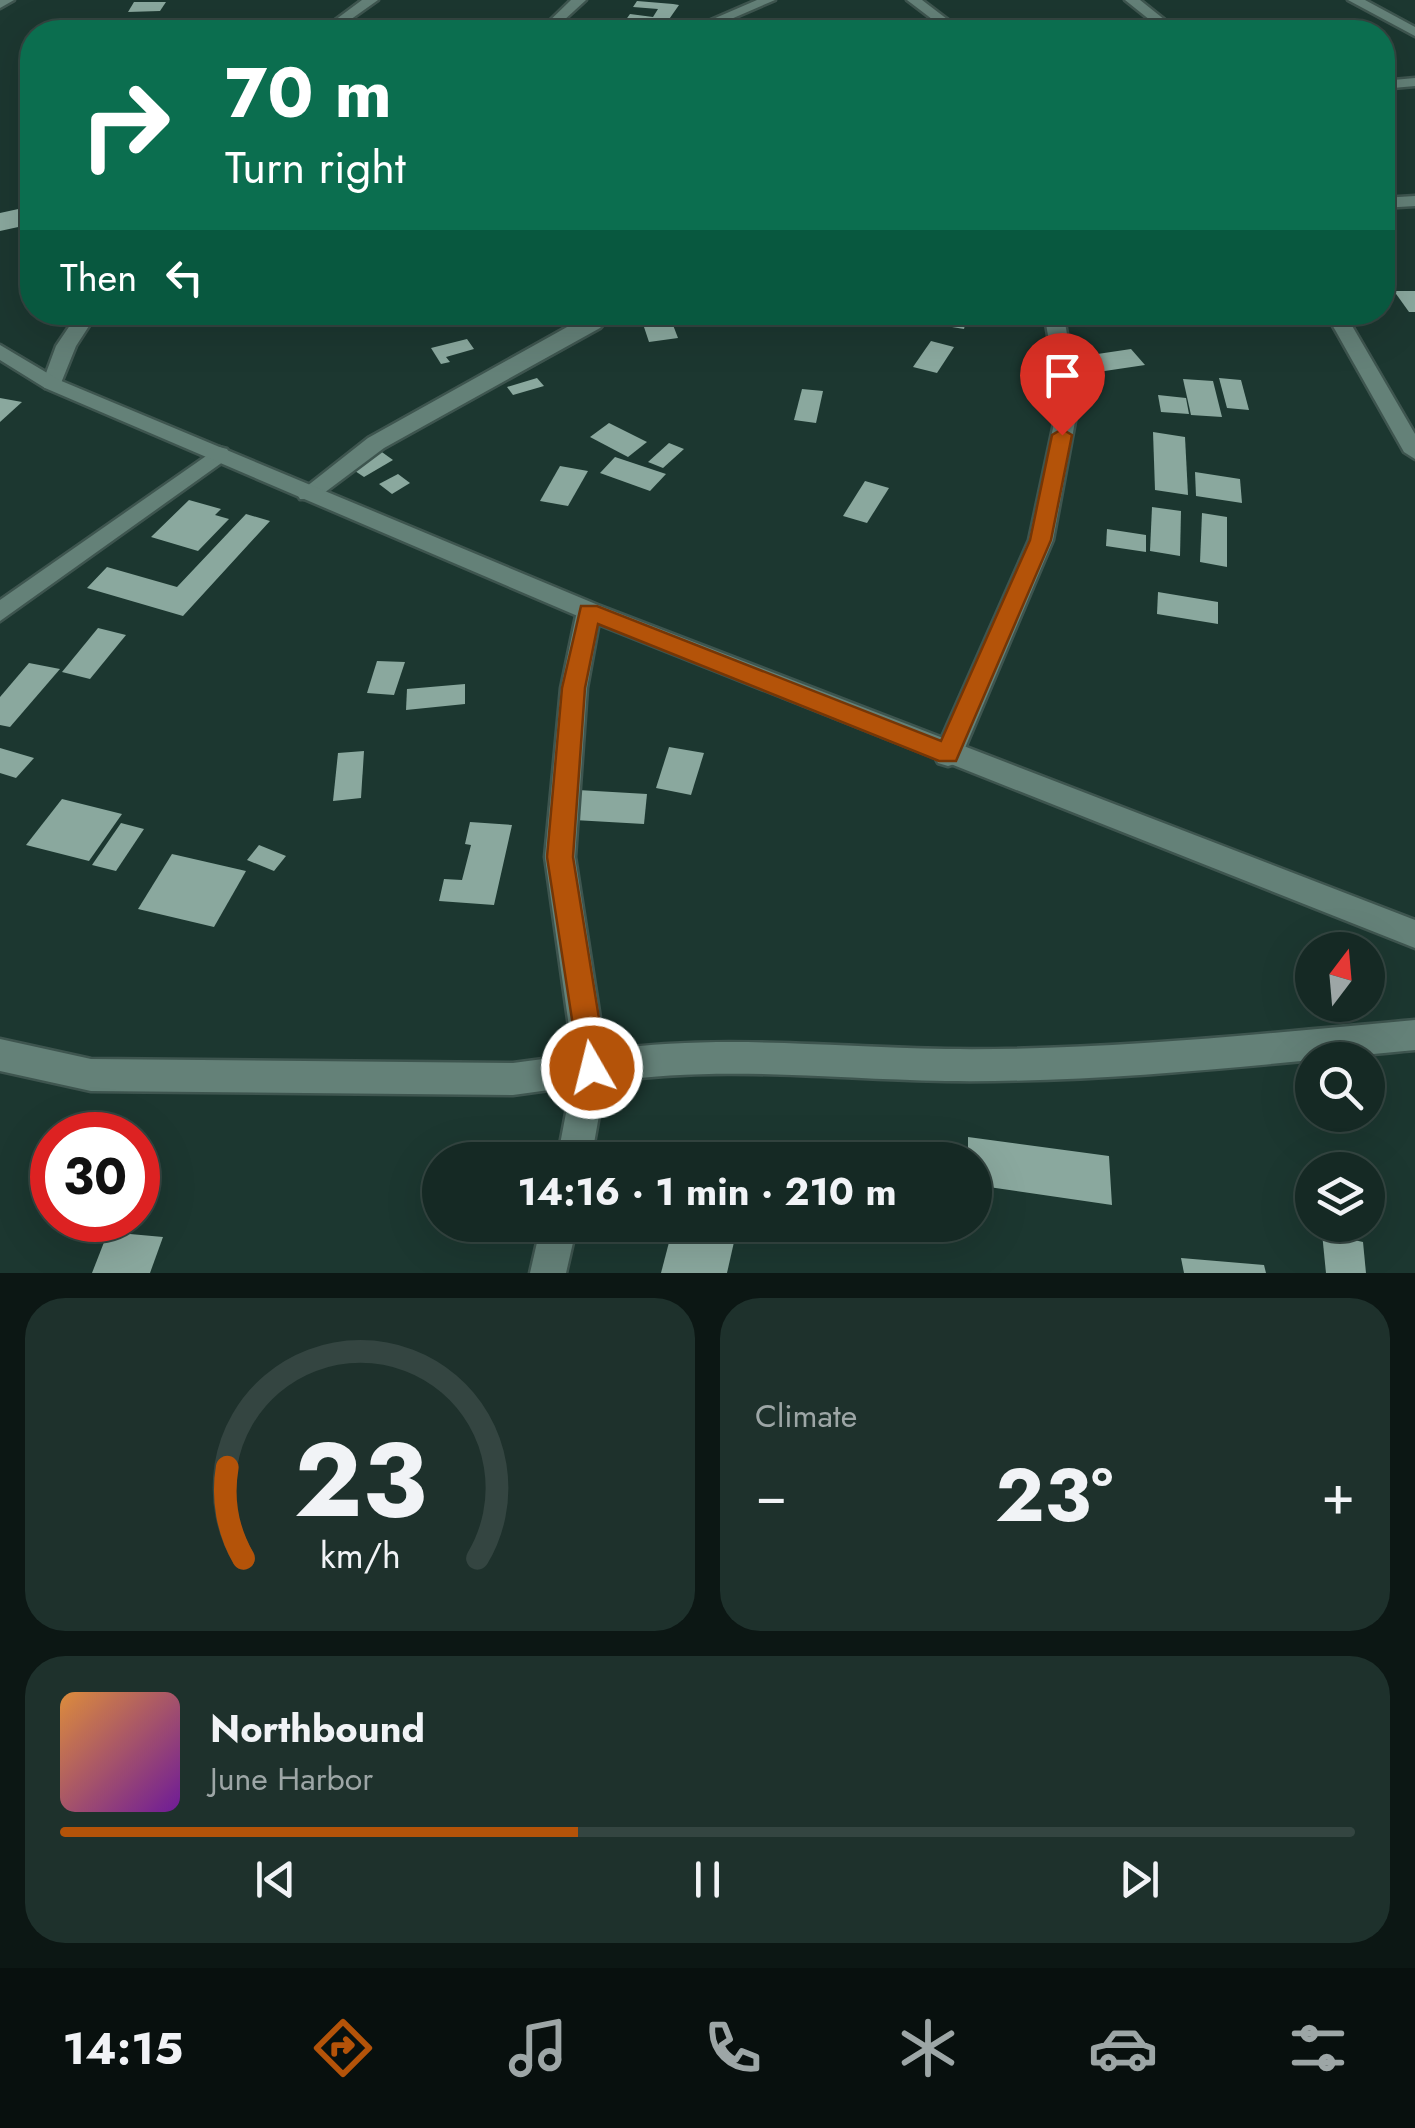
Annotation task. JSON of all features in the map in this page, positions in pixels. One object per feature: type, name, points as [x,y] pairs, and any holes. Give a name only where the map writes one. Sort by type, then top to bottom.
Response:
[{"type":"street","points":[[0,4],[7,0]]},
{"type":"street","points":[[343,20],[372,0]]},
{"type":"street","points":[[557,20],[579,0]]},
{"type":"street","points":[[719,20],[768,0]]},
{"type":"street","points":[[914,0],[941,20]]},
{"type":"street","points":[[1132,0],[1157,20]]},
{"type":"street","points":[[1355,0],[1392,20]]},
{"type":"street","points":[[52,384],[66,346],[80,325]]},
{"type":"street","points":[[308,494],[376,443],[591,325]]},
{"type":"street","points":[[948,754],[1041,540],[1069,400],[1056,325]]},
{"type":"street","points":[[1342,325],[1415,452]]},
{"type":"street","points":[[0,351],[52,384],[589,612],[1415,934]]},
{"type":"street","points":[[0,612],[219,454]]},
{"type":"street","points":[[578,1142],[592,1068],[560,857],[574,688],[589,612]]},
{"type":"street","points":[[0,1056],[92,1076],[513,1079],[672,1058],[780,1056],[945,1065],[1131,1060],[1415,1035]]},
{"type":"street","points":[[548,1273],[555,1242]]},
{"type":"building","points":[[637,1],[679,5],[668,20],[626,20],[630,14],[653,17],[658,9],[633,7]]},
{"type":"building","points":[[134,2],[166,2],[160,11],[128,12]]},
{"type":"building","points":[[20,209],[20,227],[0,231],[0,213]]},
{"type":"building","points":[[1395,291],[1415,291],[1415,312],[1409,312]]},
{"type":"building","points":[[643,325],[673,325],[678,338],[649,342]]},
{"type":"building","points":[[467,339],[474,349],[446,357],[450,362],[441,364],[431,348]]},
{"type":"building","points":[[931,341],[954,347],[937,373],[913,367]]},
{"type":"building","points":[[1131,349],[1145,365],[1098,372],[1084,356]]},
{"type":"building","points":[[537,378],[544,386],[513,395],[507,387]]},
{"type":"building","points":[[1219,378],[1241,380],[1249,410],[1227,408]]},
{"type":"building","points":[[1183,379],[1213,381],[1222,417],[1191,415]]},
{"type":"building","points":[[802,389],[823,391],[816,423],[794,420]]},
{"type":"building","points":[[1158,395],[1186,398],[1189,414],[1161,412]]},
{"type":"building","points":[[0,398],[22,402],[0,422]]},
{"type":"building","points":[[609,423],[647,442],[628,457],[590,437]]},
{"type":"building","points":[[1153,432],[1185,437],[1188,495],[1155,490]]},
{"type":"building","points":[[669,443],[684,449],[663,468],[648,462]]},
{"type":"building","points":[[379,450],[393,460],[364,477],[349,467]]},
{"type":"building","points":[[615,457],[666,474],[650,491],[600,473]]},
{"type":"building","points":[[560,466],[588,471],[568,506],[540,501]]},
{"type":"building","points":[[1195,472],[1240,479],[1242,503],[1196,496]]},
{"type":"building","points":[[398,474],[410,483],[392,494],[379,484]]},
{"type":"building","points":[[865,481],[889,488],[867,523],[843,516]]},
{"type":"building","points":[[189,500],[221,509],[215,515],[229,519],[198,551],[151,537]]},
{"type":"building","points":[[1152,507],[1181,511],[1180,556],[1150,551]]},
{"type":"building","points":[[1202,513],[1227,517],[1227,567],[1200,562]]},
{"type":"building","points":[[246,514],[270,521],[183,616],[87,588],[107,567],[177,587]]},
{"type":"building","points":[[1107,529],[1146,535],[1146,552],[1106,546]]},
{"type":"building","points":[[1158,592],[1218,602],[1218,624],[1157,614]]},
{"type":"building","points":[[98,628],[126,635],[90,679],[62,672]]},
{"type":"building","points":[[377,661],[405,662],[394,695],[367,693]]},
{"type":"building","points":[[29,663],[60,669],[10,727],[0,725],[0,697]]},
{"type":"building","points":[[465,684],[465,704],[406,710],[407,689]]},
{"type":"building","points":[[669,747],[704,753],[691,795],[656,788]]},
{"type":"building","points":[[0,748],[34,758],[16,778],[0,773]]},
{"type":"building","points":[[364,751],[361,798],[333,801],[338,753]]},
{"type":"building","points":[[578,790],[647,794],[644,824],[574,820]]},
{"type":"building","points":[[62,799],[122,814],[89,861],[26,845]]},
{"type":"building","points":[[470,822],[512,825],[494,905],[439,901],[444,879],[462,880],[471,845],[465,844]]},
{"type":"building","points":[[121,823],[144,829],[116,871],[92,865]]},
{"type":"building","points":[[259,845],[286,856],[274,871],[247,860]]},
{"type":"building","points":[[172,854],[246,871],[214,927],[138,909]]},
{"type":"building","points":[[968,1137],[1109,1156],[1112,1205],[992,1187],[992,1142],[968,1142]]},
{"type":"building","points":[[163,1237],[150,1273],[92,1273],[104,1242],[160,1242]]},
{"type":"building","points":[[669,1242],[734,1242],[727,1273],[661,1273]]},
{"type":"building","points":[[1323,1242],[1363,1242],[1366,1273],[1326,1273]]},
{"type":"building","points":[[1181,1258],[1264,1265],[1266,1273],[1184,1273]]},
{"type":"route","points":[[592,1068],[560,857],[574,688],[589,612],[948,754],[1041,540],[1062,435]]}]
